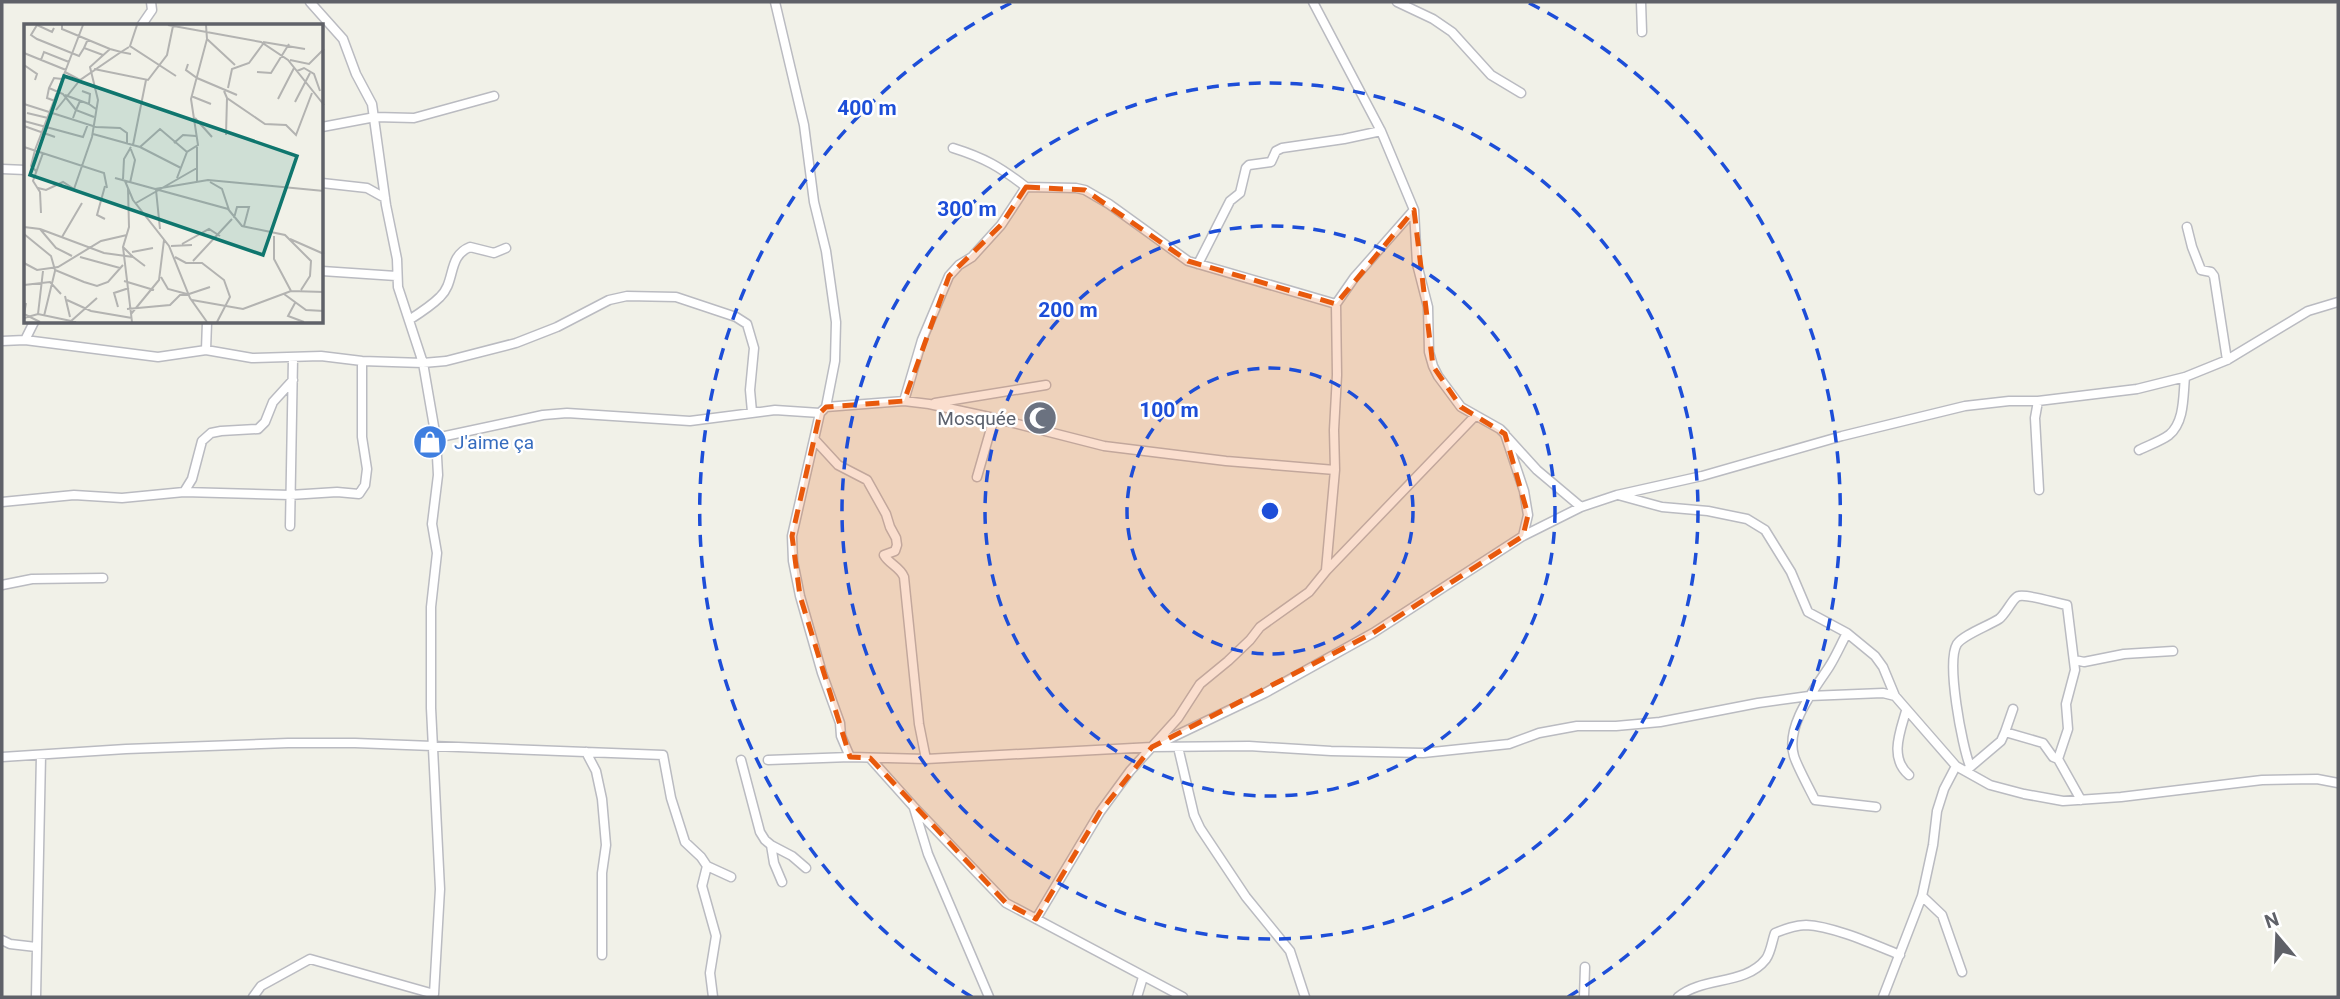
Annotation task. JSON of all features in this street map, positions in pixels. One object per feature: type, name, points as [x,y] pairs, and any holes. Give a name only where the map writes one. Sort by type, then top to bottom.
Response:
[{"type":"street","points":[[142,24],[152,10],[151,2]]},
{"type":"street","points":[[253,997],[261,986],[310,959],[435,994],[440,888],[432,747],[431,607],[437,553],[432,524],[439,475],[436,438],[423,363],[396,276],[397,259],[385,198],[372,104],[356,74],[343,39],[310,2]]},
{"type":"street","points":[[775,2],[804,125],[814,202],[826,251],[836,321],[835,361],[792,536],[793,568],[822,673],[850,757]]},
{"type":"street","points":[[1313,2],[1381,131],[1414,210],[1417,264],[1428,307],[1433,366],[1461,407],[1492,424],[1524,453],[1537,470],[1581,507]]},
{"type":"street","points":[[1397,2],[1433,19],[1452,32],[1491,75],[1521,93]]},
{"type":"street","points":[[1641,2],[1642,32]]},
{"type":"street","points":[[324,127],[375,117],[414,118],[494,96]]},
{"type":"street","points":[[1198,264],[1230,201],[1240,193],[1246,168],[1250,165],[1270,162],[1276,151],[1282,148],[1381,131]]},
{"type":"street","points":[[953,148],[997,165],[1026,187],[1085,190],[1109,204],[1177,255],[1198,264],[1336,304]]},
{"type":"street","points":[[2,169],[24,170]]},
{"type":"street","points":[[324,183],[368,188],[385,198]]},
{"type":"street","points":[[904,401],[922,340],[949,276],[959,265],[972,257],[1001,225],[1026,187]]},
{"type":"street","points":[[1326,571],[1335,470],[1336,304],[1354,278],[1414,210]]},
{"type":"street","points":[[2188,227],[2201,270],[2211,272],[2214,276],[2227,360]]},
{"type":"street","points":[[409,320],[441,296],[459,253],[470,247],[494,253],[506,248]]},
{"type":"street","points":[[324,271],[396,276]]},
{"type":"street","points":[[2,341],[25,340],[158,357],[206,350],[252,358],[321,356],[362,361],[423,363],[446,361],[516,343],[557,327],[609,300],[627,296],[676,297],[736,317],[747,324],[754,348],[750,390],[752,412],[823,410],[904,401],[994,418],[1104,446],[1226,461],[1335,470]]},
{"type":"street","points":[[1152,747],[1265,693],[1373,633],[1523,536],[1581,507],[1617,495],[1702,476],[1842,436],[1965,407],[2137,389],[2185,377],[2227,360],[2308,311],[2338,302]]},
{"type":"street","points":[[25,340],[33,324]]},
{"type":"street","points":[[206,350],[207,324]]},
{"type":"street","points":[[290,526],[293,358]]},
{"type":"street","points":[[2,502],[66,496],[122,498],[184,492],[359,494],[365,485],[366,468],[362,437],[362,361]]},
{"type":"street","points":[[2139,450],[2168,436],[2176,427],[2185,377]]},
{"type":"street","points":[[184,492],[192,479],[202,441],[211,433],[258,429],[265,422],[273,402],[293,380]]},
{"type":"street","points":[[929,404],[1046,385]]},
{"type":"street","points":[[2038,401],[2035,418],[2039,491]]},
{"type":"street","points":[[436,438],[543,415],[567,413],[690,421],[775,410]]},
{"type":"street","points":[[1036,919],[1100,812],[1130,771],[1178,718],[1200,684],[1236,654],[1260,627],[1309,592],[1475,416]]},
{"type":"street","points":[[977,477],[994,418]]},
{"type":"street","points":[[1505,435],[1524,491],[1528,515],[1523,536]]},
{"type":"street","points":[[815,440],[838,465],[867,480],[896,538],[895,551],[884,555],[904,577],[919,724],[926,759]]},
{"type":"street","points":[[1617,495],[1662,506],[1746,519],[1765,530],[1791,572],[1808,612],[1847,632],[1875,656],[1883,667],[1895,696],[1906,711],[1956,766],[1968,769],[1990,785],[2063,801],[2262,780],[2317,779],[2338,783]]},
{"type":"street","points":[[2,584],[32,579],[103,578]]},
{"type":"street","points":[[1968,769],[1956,693],[1954,653],[1963,639],[2006,614],[2013,600],[2020,596],[2067,605],[2075,670],[2066,704],[2068,729],[2058,759]]},
{"type":"street","points":[[1847,632],[1830,666],[1809,696],[1795,727],[1792,741],[1794,757],[1815,800],[1876,807]]},
{"type":"street","points":[[2075,660],[2084,662],[2124,654],[2174,651]]},
{"type":"street","points":[[768,760],[850,757],[926,759],[1152,747],[1249,746],[1423,753],[1508,744],[1539,733],[1577,726],[1660,722],[1809,696],[1882,693],[1895,696]]},
{"type":"street","points":[[1968,769],[2001,741],[2014,709]]},
{"type":"street","points":[[1906,711],[1897,747],[1900,765],[1909,775]]},
{"type":"street","points":[[2006,732],[2043,743],[2053,757],[2058,759],[2081,800]]},
{"type":"street","points":[[2,757],[288,743],[355,743],[663,755],[671,798],[683,838],[707,866],[730,877]]},
{"type":"street","points":[[1178,747],[1194,815],[1200,828],[1245,897],[1290,951],[1305,997]]},
{"type":"street","points":[[586,752],[596,771],[602,799],[606,845],[602,873],[602,955]]},
{"type":"street","points":[[36,997],[41,755]]},
{"type":"street","points":[[870,758],[1006,903],[1183,997]]},
{"type":"street","points":[[741,760],[760,832],[765,841],[792,856],[806,869]]},
{"type":"street","points":[[1883,997],[1922,896],[1937,811],[1944,789],[1956,766]]},
{"type":"street","points":[[913,806],[928,854],[989,997]]},
{"type":"street","points":[[771,845],[774,863],[782,882]]},
{"type":"street","points":[[707,866],[702,886],[716,936],[710,973],[713,997]]},
{"type":"street","points":[[1922,896],[1942,915],[1962,972]]},
{"type":"street","points":[[1678,997],[1688,988],[1752,972],[1768,957],[1775,933],[1788,927],[1818,927],[1900,955]]},
{"type":"street","points":[[2,940],[10,944],[36,947]]},
{"type":"street","points":[[1584,997],[1585,967]]},
{"type":"street","points":[[1137,997],[1143,977]]},
{"type":"highlighted area","points":[[1026,187],[1085,190],[1188,261],[1336,304],[1414,210],[1433,366],[1461,407],[1505,434],[1528,515],[1523,536],[1373,633],[1152,747],[1100,812],[1036,919],[1006,903],[870,758],[850,757],[800,596],[792,536],[820,413],[826,407],[904,401],[949,276],[1001,225]]},
{"type":"place","name":"Mosquée","points":[[1040,418]]},
{"type":"place","name":"J'aime ça","points":[[430,442]]}]
